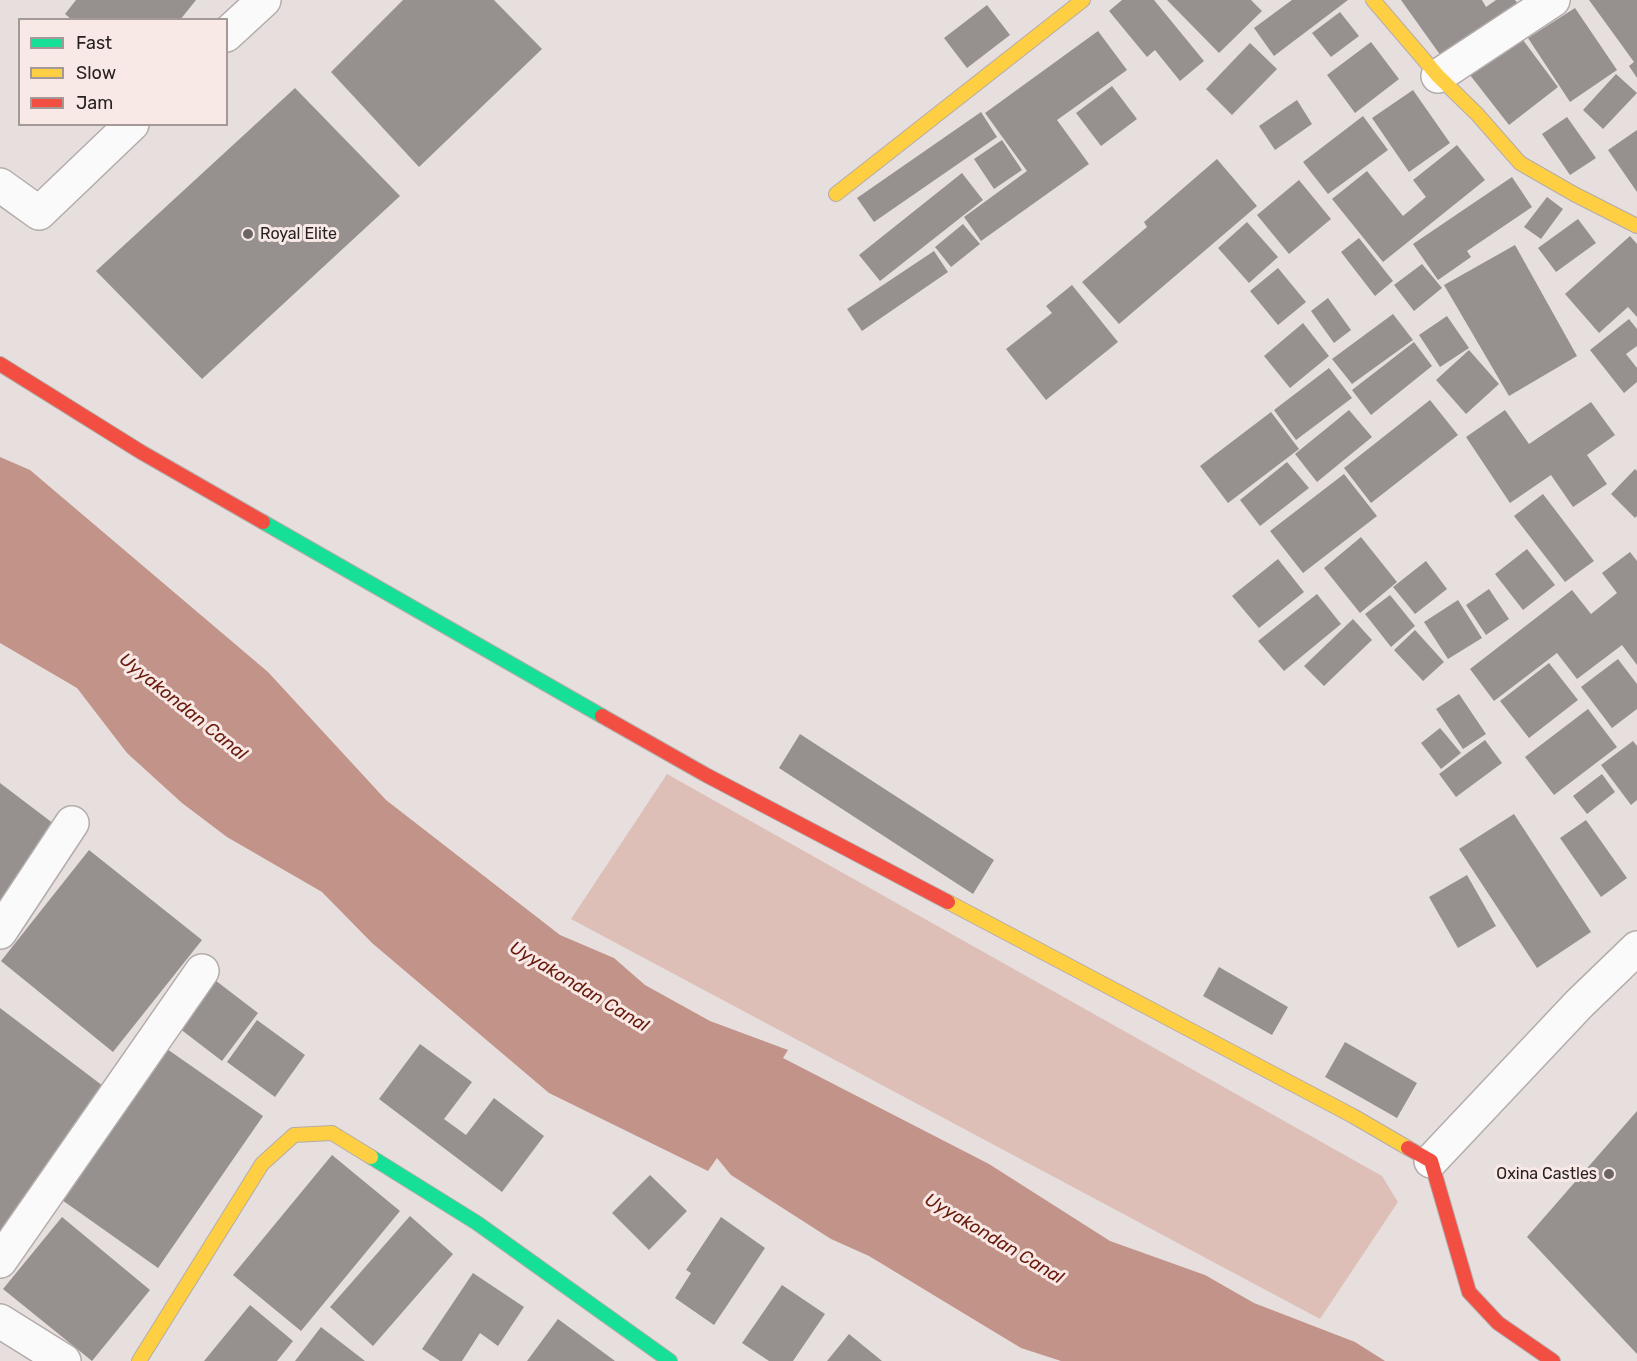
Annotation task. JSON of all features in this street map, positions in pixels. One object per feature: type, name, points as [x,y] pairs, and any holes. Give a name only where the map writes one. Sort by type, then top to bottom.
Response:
[{"type":"street","points":[[228,33],[264,0]]},
{"type":"street","points":[[836,194],[1083,0]]},
{"type":"street","points":[[1373,0],[1438,76],[1477,114],[1520,163],[1637,226]]},
{"type":"street","points":[[1438,76],[1553,0]]},
{"type":"street","points":[[0,185],[39,213],[130,126]]},
{"type":"street","points":[[0,364],[141,452],[706,775],[1149,1007],[1353,1116],[1431,1161],[1470,1292],[1500,1326],[1553,1361]]},
{"type":"street","points":[[0,932],[72,823]]},
{"type":"street","points":[[1431,1161],[1579,1004],[1637,948]]},
{"type":"street","points":[[0,1261],[202,971]]},
{"type":"street","points":[[139,1361],[262,1164],[294,1135],[332,1133],[477,1223],[670,1361]]},
{"type":"street","points":[[0,1321],[64,1361]]},
{"type":"shaded area","points":[[667,774],[1382,1176],[1398,1202],[1320,1319],[571,919]]},
{"type":"water","name":"Uyyakondan Canal","points":[[0,457],[30,470],[268,672],[386,800],[560,935],[614,958],[645,985],[710,1021],[788,1050],[783,1058],[989,1164],[1110,1241],[1205,1275],[1254,1303],[1355,1342],[1385,1361],[1061,1361],[1021,1348],[869,1256],[831,1239],[731,1175],[717,1158],[708,1171],[549,1093],[372,943],[322,892],[227,837],[182,803],[127,753],[77,688],[0,643]]},
{"type":"building","points":[[76,0],[196,0],[182,18],[70,18],[65,14]]},
{"type":"building","points":[[403,0],[494,0],[542,49],[419,167],[331,72]]},
{"type":"building","points":[[1122,0],[1154,0],[1204,61],[1180,81],[1155,50],[1147,57],[1109,11]]},
{"type":"building","points":[[1167,0],[1251,0],[1262,11],[1219,53]]},
{"type":"building","points":[[1292,0],[1348,0],[1274,56],[1254,28]]},
{"type":"building","points":[[1401,0],[1482,0],[1486,7],[1496,0],[1515,0],[1520,6],[1441,56]]},
{"type":"building","points":[[1589,0],[1637,0],[1637,78],[1629,66],[1634,62]]},
{"type":"building","points":[[987,5],[1010,35],[967,68],[944,38]]},
{"type":"building","points":[[1575,8],[1617,70],[1570,102],[1528,38]]},
{"type":"building","points":[[1340,12],[1359,36],[1331,57],[1312,33]]},
{"type":"building","points":[[1098,31],[1127,70],[1057,120],[1089,164],[981,241],[964,217],[1027,171],[985,113]]},
{"type":"building","points":[[1520,36],[1558,87],[1509,125],[1470,75]]},
{"type":"building","points":[[1371,42],[1399,79],[1355,113],[1327,75]]},
{"type":"building","points":[[1250,43],[1277,69],[1232,115],[1206,89]]},
{"type":"building","points":[[1616,74],[1637,93],[1603,129],[1583,110]]},
{"type":"building","points":[[1112,86],[1137,119],[1101,146],[1076,113]]},
{"type":"building","name":"Royal Elite","points":[[295,88],[400,196],[202,379],[96,271]]},
{"type":"building","points":[[1413,90],[1450,143],[1409,172],[1372,118]]},
{"type":"building","points":[[1297,100],[1312,124],[1275,150],[1259,126]]},
{"type":"building","points":[[981,112],[997,137],[874,222],[857,198]]},
{"type":"building","points":[[1363,116],[1388,150],[1328,194],[1303,162]]},
{"type":"building","points":[[1567,117],[1596,158],[1570,175],[1542,134]]},
{"type":"building","points":[[1637,130],[1637,192],[1608,150]]},
{"type":"building","points":[[1002,140],[1022,170],[994,189],[974,159]]},
{"type":"building","points":[[1457,145],[1485,180],[1383,262],[1332,199],[1367,171],[1403,216],[1426,197],[1413,180]]},
{"type":"building","points":[[1217,159],[1257,206],[1119,324],[1082,282],[1147,227],[1144,222]]},
{"type":"building","points":[[962,173],[983,200],[880,281],[859,255]]},
{"type":"building","points":[[1512,177],[1532,207],[1467,251],[1471,257],[1438,280],[1413,244]]},
{"type":"building","points":[[1299,180],[1331,219],[1289,254],[1257,215]]},
{"type":"building","points":[[1547,197],[1563,209],[1541,239],[1524,227]]},
{"type":"building","points":[[1578,219],[1596,243],[1556,272],[1538,248]]},
{"type":"building","points":[[1247,222],[1278,257],[1249,283],[1218,248]]},
{"type":"building","points":[[963,224],[980,244],[951,267],[935,247]]},
{"type":"building","points":[[1630,236],[1637,244],[1637,317],[1628,307],[1599,333],[1565,294]]},
{"type":"building","points":[[1359,238],[1393,281],[1375,296],[1341,252]]},
{"type":"building","points":[[1515,245],[1577,356],[1509,396],[1444,285]]},
{"type":"building","points":[[934,251],[948,272],[862,331],[847,309]]},
{"type":"building","points":[[1422,264],[1442,288],[1414,311],[1394,285]]},
{"type":"building","points":[[1278,268],[1306,302],[1278,325],[1250,291]]},
{"type":"building","points":[[1072,285],[1118,342],[1046,400],[1006,349],[1052,313],[1046,306]]},
{"type":"building","points":[[1328,298],[1351,330],[1334,343],[1311,311]]},
{"type":"building","points":[[1393,314],[1413,340],[1352,384],[1332,359]]},
{"type":"building","points":[[1447,316],[1469,348],[1440,367],[1419,335]]},
{"type":"building","points":[[1629,319],[1637,329],[1637,346],[1626,354],[1637,368],[1637,382],[1624,393],[1590,350]]},
{"type":"building","points":[[1303,323],[1329,356],[1290,388],[1264,356]]},
{"type":"building","points":[[1414,342],[1432,366],[1371,415],[1352,390]]},
{"type":"building","points":[[1469,350],[1499,384],[1466,414],[1436,380]]},
{"type":"building","points":[[1329,368],[1352,398],[1296,440],[1274,410]]},
{"type":"building","points":[[1430,400],[1458,435],[1371,503],[1344,468]]},
{"type":"building","points":[[1591,402],[1615,435],[1587,455],[1607,484],[1573,507],[1551,475],[1510,503],[1466,437],[1505,410],[1529,444]]},
{"type":"building","points":[[1349,410],[1372,437],[1317,482],[1295,454]]},
{"type":"building","points":[[1271,412],[1299,449],[1228,503],[1200,466]]},
{"type":"building","points":[[1287,462],[1309,488],[1260,526],[1240,500]]},
{"type":"building","points":[[1635,469],[1637,471],[1637,516],[1635,518],[1611,494]]},
{"type":"building","points":[[1344,474],[1377,516],[1303,573],[1270,531]]},
{"type":"building","points":[[1543,494],[1594,561],[1565,582],[1514,516]]},
{"type":"building","points":[[1361,537],[1397,582],[1360,613],[1324,568]]},
{"type":"building","points":[[1527,549],[1555,585],[1523,610],[1495,574]]},
{"type":"building","points":[[1630,552],[1637,561],[1637,665],[1622,645],[1577,679],[1557,653],[1494,701],[1470,669],[1572,590],[1591,614],[1617,593],[1602,573]]},
{"type":"building","points":[[1278,559],[1304,592],[1259,628],[1232,596]]},
{"type":"building","points":[[1426,561],[1447,589],[1415,614],[1393,587]]},
{"type":"building","points":[[1489,589],[1509,619],[1486,635],[1466,605]]},
{"type":"building","points":[[1317,594],[1341,624],[1284,671],[1258,641]]},
{"type":"building","points":[[1390,595],[1415,626],[1391,647],[1365,614]]},
{"type":"building","points":[[1458,600],[1482,638],[1448,659],[1424,622]]},
{"type":"building","points":[[1353,619],[1372,640],[1324,686],[1304,666]]},
{"type":"building","points":[[1415,630],[1444,662],[1423,681],[1394,650]]},
{"type":"building","points":[[1618,659],[1637,684],[1637,709],[1612,728],[1581,687]]},
{"type":"building","points":[[1549,663],[1578,700],[1529,738],[1500,701]]},
{"type":"building","points":[[1459,694],[1486,734],[1463,749],[1436,709]]},
{"type":"building","points":[[1588,709],[1617,747],[1554,795],[1525,757]]},
{"type":"building","points":[[1440,728],[1461,753],[1441,769],[1421,743]]},
{"type":"building","points":[[800,734],[994,860],[973,894],[779,768]]},
{"type":"building","points":[[1485,740],[1502,763],[1456,797],[1439,774]]},
{"type":"building","points":[[1633,741],[1637,746],[1637,800],[1631,805],[1601,765]]},
{"type":"building","points":[[1602,774],[1615,792],[1587,814],[1573,796]]},
{"type":"building","points":[[0,783],[58,827],[0,905]]},
{"type":"building","points":[[1514,814],[1591,932],[1537,968],[1459,849]]},
{"type":"building","points":[[1586,820],[1627,878],[1601,897],[1560,838]]},
{"type":"building","points":[[89,850],[202,940],[113,1052],[1,961]]},
{"type":"building","points":[[1467,875],[1496,926],[1458,948],[1429,897]]},
{"type":"building","points":[[1219,967],[1288,1007],[1272,1035],[1203,996]]},
{"type":"building","points":[[211,977],[258,1013],[222,1061],[175,1025]]},
{"type":"building","points":[[0,1008],[107,1089],[0,1232]]},
{"type":"building","points":[[257,1020],[305,1055],[275,1097],[227,1062]]},
{"type":"building","points":[[1345,1042],[1417,1083],[1397,1118],[1325,1077]]},
{"type":"building","points":[[420,1044],[472,1082],[444,1119],[466,1135],[494,1098],[544,1136],[502,1192],[379,1099]]},
{"type":"building","points":[[167,1049],[263,1116],[158,1268],[62,1200]]},
{"type":"building","name":"Oxina Castles","points":[[1637,1111],[1637,1354],[1527,1237]]},
{"type":"building","points":[[332,1155],[400,1211],[301,1331],[233,1275]]},
{"type":"building","points":[[650,1175],[687,1211],[649,1250],[612,1213]]},
{"type":"building","points":[[410,1216],[453,1254],[373,1346],[330,1307]]},
{"type":"building","points":[[62,1217],[150,1290],[92,1361],[3,1289]]},
{"type":"building","points":[[721,1217],[765,1248],[714,1325],[675,1298],[691,1273],[686,1270]]},
{"type":"building","points":[[473,1273],[524,1307],[498,1346],[480,1333],[462,1361],[440,1361],[422,1349]]},
{"type":"building","points":[[782,1285],[825,1314],[793,1361],[769,1361],[742,1343]]},
{"type":"building","points":[[250,1305],[293,1341],[277,1361],[204,1361]]},
{"type":"building","points":[[558,1319],[615,1361],[527,1361]]},
{"type":"building","points":[[321,1327],[365,1361],[295,1361]]},
{"type":"building","points":[[849,1334],[882,1361],[827,1361]]},
{"type":"traffic: fast","points":[[263,522],[602,716]]},
{"type":"traffic: fast","points":[[371,1157],[477,1223],[670,1361]]},
{"type":"traffic: slow","points":[[836,194],[1083,0]]},
{"type":"traffic: slow","points":[[1373,0],[1438,76],[1477,114],[1520,163],[1637,226]]},
{"type":"traffic: slow","points":[[948,902],[1353,1116],[1408,1148]]},
{"type":"traffic: slow","points":[[139,1361],[262,1164],[294,1135],[332,1133],[371,1157]]},
{"type":"traffic: jam","points":[[0,364],[141,452],[263,522]]},
{"type":"traffic: jam","points":[[602,716],[706,775],[948,902]]},
{"type":"traffic: jam","points":[[1408,1148],[1431,1161],[1469,1292],[1498,1323],[1553,1361]]},
{"type":"place","name":"Royal Elite","points":[[248,234]]},
{"type":"place","name":"Oxina Castles","points":[[1609,1174]]}]
